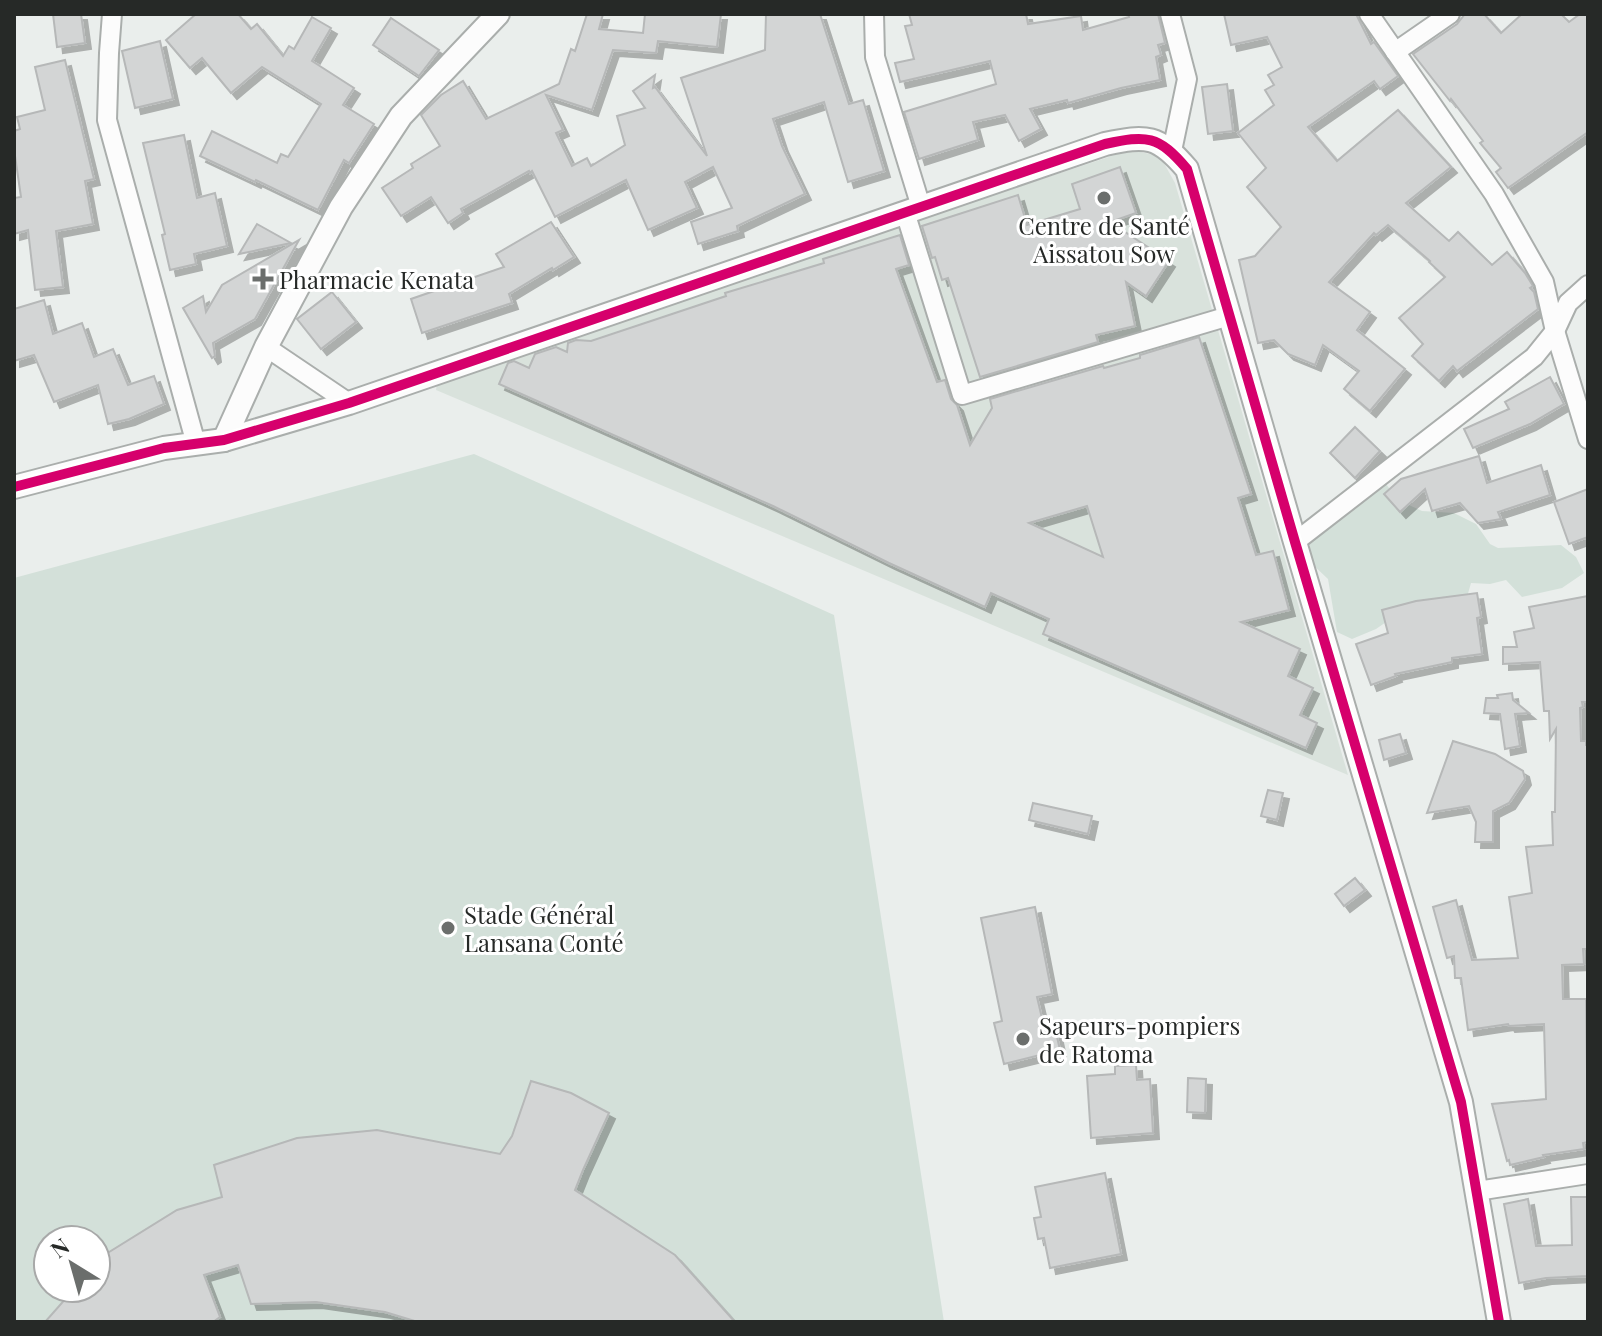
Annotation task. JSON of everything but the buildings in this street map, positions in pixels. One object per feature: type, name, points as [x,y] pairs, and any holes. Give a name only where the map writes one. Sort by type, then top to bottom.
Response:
[{"type":"street","points":[[112,14],[107,120],[196,444]]},
{"type":"street","points":[[224,440],[266,347],[341,207],[401,116],[498,14]]},
{"type":"street","points":[[874,14],[875,57],[962,395],[1229,316]]},
{"type":"street","points":[[1170,14],[1187,79],[1172,151]]},
{"type":"street","points":[[1369,14],[1494,194],[1544,282],[1555,331],[1588,439]]},
{"type":"street","points":[[1395,52],[1450,14]]},
{"type":"street","points":[[14,487],[164,448],[224,440],[349,403],[1105,144],[1137,137],[1157,142],[1172,151],[1187,169],[1461,1102],[1499,1322]]},
{"type":"street","points":[[1295,542],[1534,357],[1555,331],[1568,303],[1588,285]]},
{"type":"street","points":[[266,347],[349,403]]},
{"type":"street","points":[[1477,1191],[1588,1174]]},
{"type":"shaded area","points":[[1130,150],[1160,156],[1175,183],[1348,775],[436,390],[438,378]]},
{"type":"shaded area","name":"Stade Général Lansana Conté","points":[[474,454],[834,615],[944,1322],[14,1322],[14,578]]},
{"type":"shaded area","points":[[1380,476],[1398,500],[1422,511],[1454,513],[1476,524],[1490,544],[1498,548],[1561,545],[1576,557],[1584,573],[1562,588],[1522,597],[1506,580],[1490,584],[1471,583],[1467,597],[1418,600],[1376,629],[1352,639],[1337,632],[1328,579],[1309,561],[1311,525]]},
{"type":"cycle path","points":[[14,487],[164,448],[224,440],[349,403],[1105,144],[1142,139],[1168,149],[1187,169],[1461,1102],[1499,1322]]},
{"type":"place","name":"Centre de Santé Aissatou Sow","points":[[1104,198]]},
{"type":"place","name":"Pharmacie Kenata","points":[[263,279]]},
{"type":"place","name":"Stade Général Lansana Conté","points":[[448,928]]},
{"type":"place","name":"Sapeurs-pompiers de Ratoma","points":[[1023,1039]]}]
